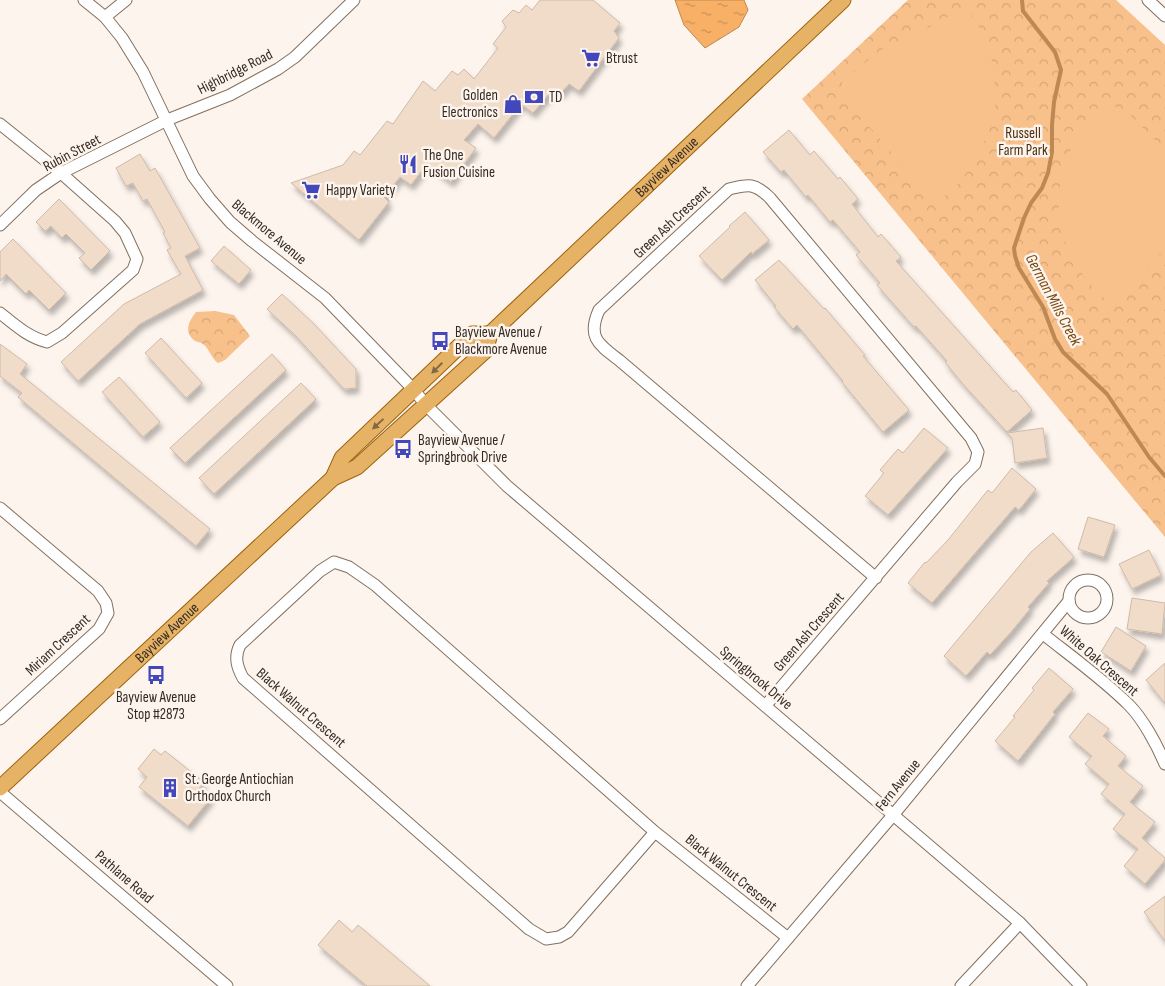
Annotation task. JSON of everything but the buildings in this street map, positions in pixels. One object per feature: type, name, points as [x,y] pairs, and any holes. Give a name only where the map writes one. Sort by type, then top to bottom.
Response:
[{"type":"main road","name":"Bayview Avenue","points":[[0,790],[333,478],[357,467],[485,351],[490,334],[843,0]]},
{"type":"main road","name":"Bayview Avenue","points":[[333,478],[342,458],[472,334],[490,334]]},
{"type":"street","name":"Blackmore Avenue","points":[[84,0],[105,17],[122,38],[143,72],[194,176],[210,199],[230,222],[325,298],[414,390]]},
{"type":"street","points":[[105,17],[126,0]]},
{"type":"street","name":"Highbridge Road","points":[[167,120],[230,95],[278,69],[295,56],[354,0]]},
{"type":"street","points":[[1152,1],[1165,16]]},
{"type":"street","name":"Rubin Street","points":[[0,225],[36,190],[61,173],[167,120]]},
{"type":"street","points":[[0,124],[61,173],[115,221],[125,233],[137,259],[133,270],[62,333],[47,342],[35,339],[22,331],[0,313]]},
{"type":"street","name":"Green Ash Crescent","points":[[766,705],[876,578],[957,482],[975,464],[978,452],[971,438],[770,198],[760,188],[747,185],[729,189],[599,310],[594,322],[594,336],[604,349],[876,578]]},
{"type":"street","name":"Springbrook Drive","points":[[414,390],[426,405],[507,486],[1020,923],[1081,986]]},
{"type":"street","name":"Miriam Crescent","points":[[0,508],[98,591],[106,603],[108,613],[105,622],[99,629],[0,719]]},
{"type":"street","name":"Black Walnut Crescent","points":[[655,832],[568,932],[559,937],[546,939],[529,929],[243,678],[238,669],[236,653],[240,646],[320,571],[334,562],[350,567],[375,585],[655,832],[788,938]]},
{"type":"street","name":"Fern Avenue","points":[[747,986],[894,814],[1069,601]]},
{"type":"street","name":"White Oak Crescent","points":[[1043,634],[1106,684],[1130,707],[1150,736],[1165,764]]},
{"type":"street","name":"Pathlane Road","points":[[0,790],[227,986]]},
{"type":"street","points":[[961,986],[1020,923]]},
{"type":"green space","name":"Russell Farm Park","points":[[908,0],[1116,0],[1165,45],[1165,537],[802,99]]},
{"type":"green space","points":[[966,7],[985,37],[993,65],[996,101],[988,134],[974,163],[954,189],[935,203],[842,95],[842,81],[892,41],[897,45]]},
{"type":"green space","points":[[1108,104],[1126,111],[1165,150],[1165,249],[1110,303],[1091,285],[1077,266],[1067,246],[1061,226],[1059,204],[1061,182],[1067,159],[1077,136],[1092,112]]},
{"type":"green space","points":[[215,311],[234,315],[250,336],[225,360],[218,363],[202,343],[191,338],[188,330],[189,323],[196,312]]},
{"type":"water","points":[[675,0],[744,0],[748,10],[739,27],[705,48],[684,25]]},
{"type":"waterway","name":"German Mills Creek","points":[[1022,0],[1023,11],[1055,52],[1061,70],[1054,102],[1052,152],[1048,173],[1042,188],[1031,203],[1024,218],[1014,248],[1015,256],[1019,268],[1043,307],[1055,339],[1063,352],[1107,394],[1149,457],[1165,476]]},
{"type":"place","name":"Btrust","points":[[591,58]]},
{"type":"place","name":"TD","points":[[534,97]]},
{"type":"place","name":"Golden Electronics","points":[[513,104]]},
{"type":"place","name":"The One Fusion Cuisine","points":[[408,164]]},
{"type":"place","name":"Happy Variety","points":[[311,190]]},
{"type":"place","name":"Bayview Avenue / Blackmore Avenue","points":[[440,341]]},
{"type":"place","name":"Bayview Avenue / Springbrook Drive","points":[[403,449]]},
{"type":"place","name":"Bayview Avenue Stop #2873","points":[[156,675]]},
{"type":"place","name":"St. George Antiochian Orthodox Church","points":[[170,788]]}]
